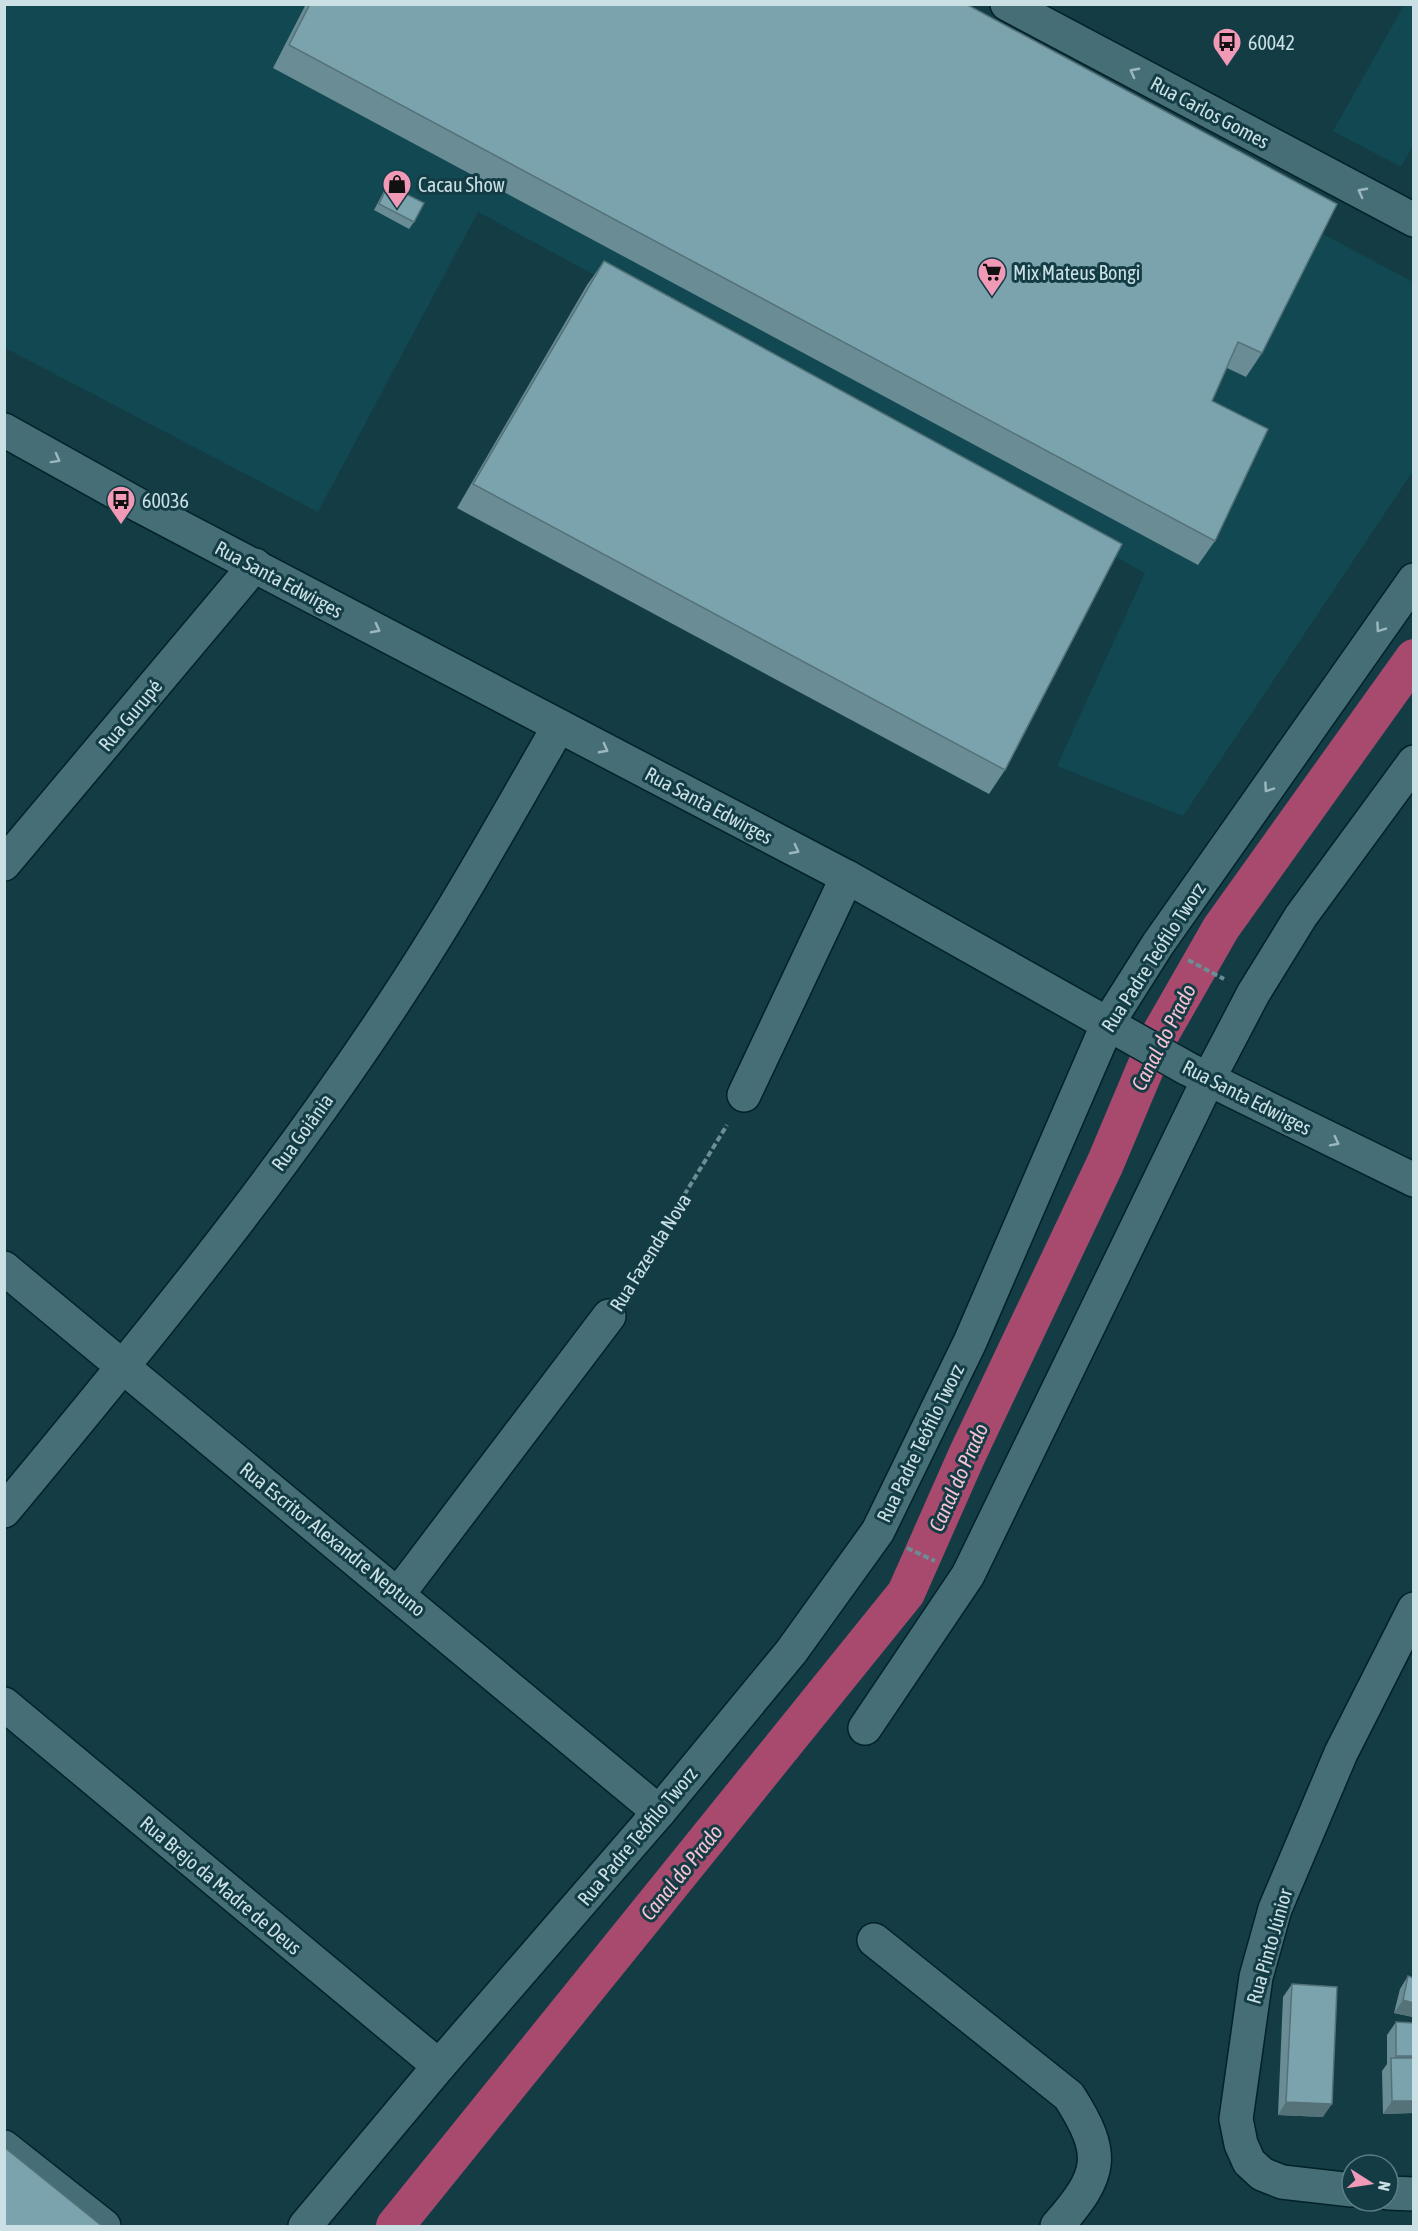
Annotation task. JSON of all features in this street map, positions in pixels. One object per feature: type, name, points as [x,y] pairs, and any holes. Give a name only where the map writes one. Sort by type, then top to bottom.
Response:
[{"type":"street","name":"Rua Carlos Gomes","points":[[1007,4],[1413,220]]},
{"type":"street","name":"Rua Santa Edwirges","points":[[4,430],[255,566],[847,878],[1199,1073],[1413,1180]]},
{"type":"street","name":"Rua Gurupé","points":[[4,864],[255,566]]},
{"type":"street","name":"Rua Padre Teófilo Tworz","points":[[305,2226],[439,2066],[660,1812],[791,1652],[878,1531],[970,1342],[1113,1026],[1165,934],[1413,580]]},
{"type":"street","name":"Rua Goiânia","points":[[4,1511],[123,1368],[281,1162],[376,1027],[437,935],[559,726]]},
{"type":"street","points":[[865,1728],[968,1575],[1199,1073],[1253,994],[1301,916],[1413,762]]},
{"type":"street","points":[[744,1095],[847,878]]},
{"type":"street","name":"Rua Escritor Alexandre Neptuno","points":[[4,1268],[399,1593],[660,1812]]},
{"type":"street","name":"Rua Fazenda Nova","points":[[399,1593],[609,1316]]},
{"type":"street","name":"Rua Pinto Júnior","points":[[1340,2189],[1282,2182],[1262,2174],[1249,2162],[1241,2144],[1236,2119],[1256,1977],[1275,1910],[1341,1753],[1404,1650],[1413,1609]]},
{"type":"street","name":"Rua Brejo da Madre de Deus","points":[[4,1704],[439,2066]]},
{"type":"street","points":[[874,1940],[1069,2096],[1075,2104],[1094,2143],[1093,2174],[1083,2195],[1057,2226]]},
{"type":"street","points":[[4,2147],[104,2226]]},
{"type":"path","points":[[1180,956],[1230,983]]},
{"type":"path","name":"Rua Fazenda Nova","points":[[609,1316],[672,1218],[744,1095]]},
{"type":"path","points":[[910,1550],[941,1564]]},
{"type":"shaded area","points":[[4,5],[894,5],[1413,282],[1413,471],[1183,816],[1057,766],[1145,573],[478,212],[318,512],[5,348]]},
{"type":"shaded area","points":[[1404,5],[1413,5],[1414,144],[1401,167],[1333,131]]},
{"type":"building","name":"Mix Mateus Bongi","points":[[310,4],[966,4],[1337,204],[1262,353],[1238,342],[1212,401],[1268,429],[1215,541],[289,45]]},
{"type":"building","name":"Cacau Show","points":[[388,185],[424,203],[414,222],[379,204]]},
{"type":"building","points":[[604,261],[1122,544],[1005,770],[473,484]]},
{"type":"building","points":[[1408,1976],[1413,1978],[1413,2003],[1403,2000]]},
{"type":"building","points":[[1292,1984],[1337,1987],[1332,2104],[1286,2102]]},
{"type":"building","points":[[1396,2022],[1413,2023],[1413,2056],[1396,2056]]},
{"type":"building","points":[[1391,2058],[1413,2058],[1413,2101],[1392,2101]]},
{"type":"building","points":[[4,2147],[102,2226],[4,2226]]},
{"type":"waterway","name":"Canal do Prado","points":[[395,2226],[906,1593],[967,1455],[1105,1164],[1158,1038],[1221,928],[1414,658]]},
{"type":"place","name":"60042","points":[[1227,68]]},
{"type":"place","name":"Cacau Show","points":[[397,210]]},
{"type":"place","name":"Mix Mateus Bongi","points":[[992,298]]},
{"type":"place","name":"60036","points":[[121,526]]}]
